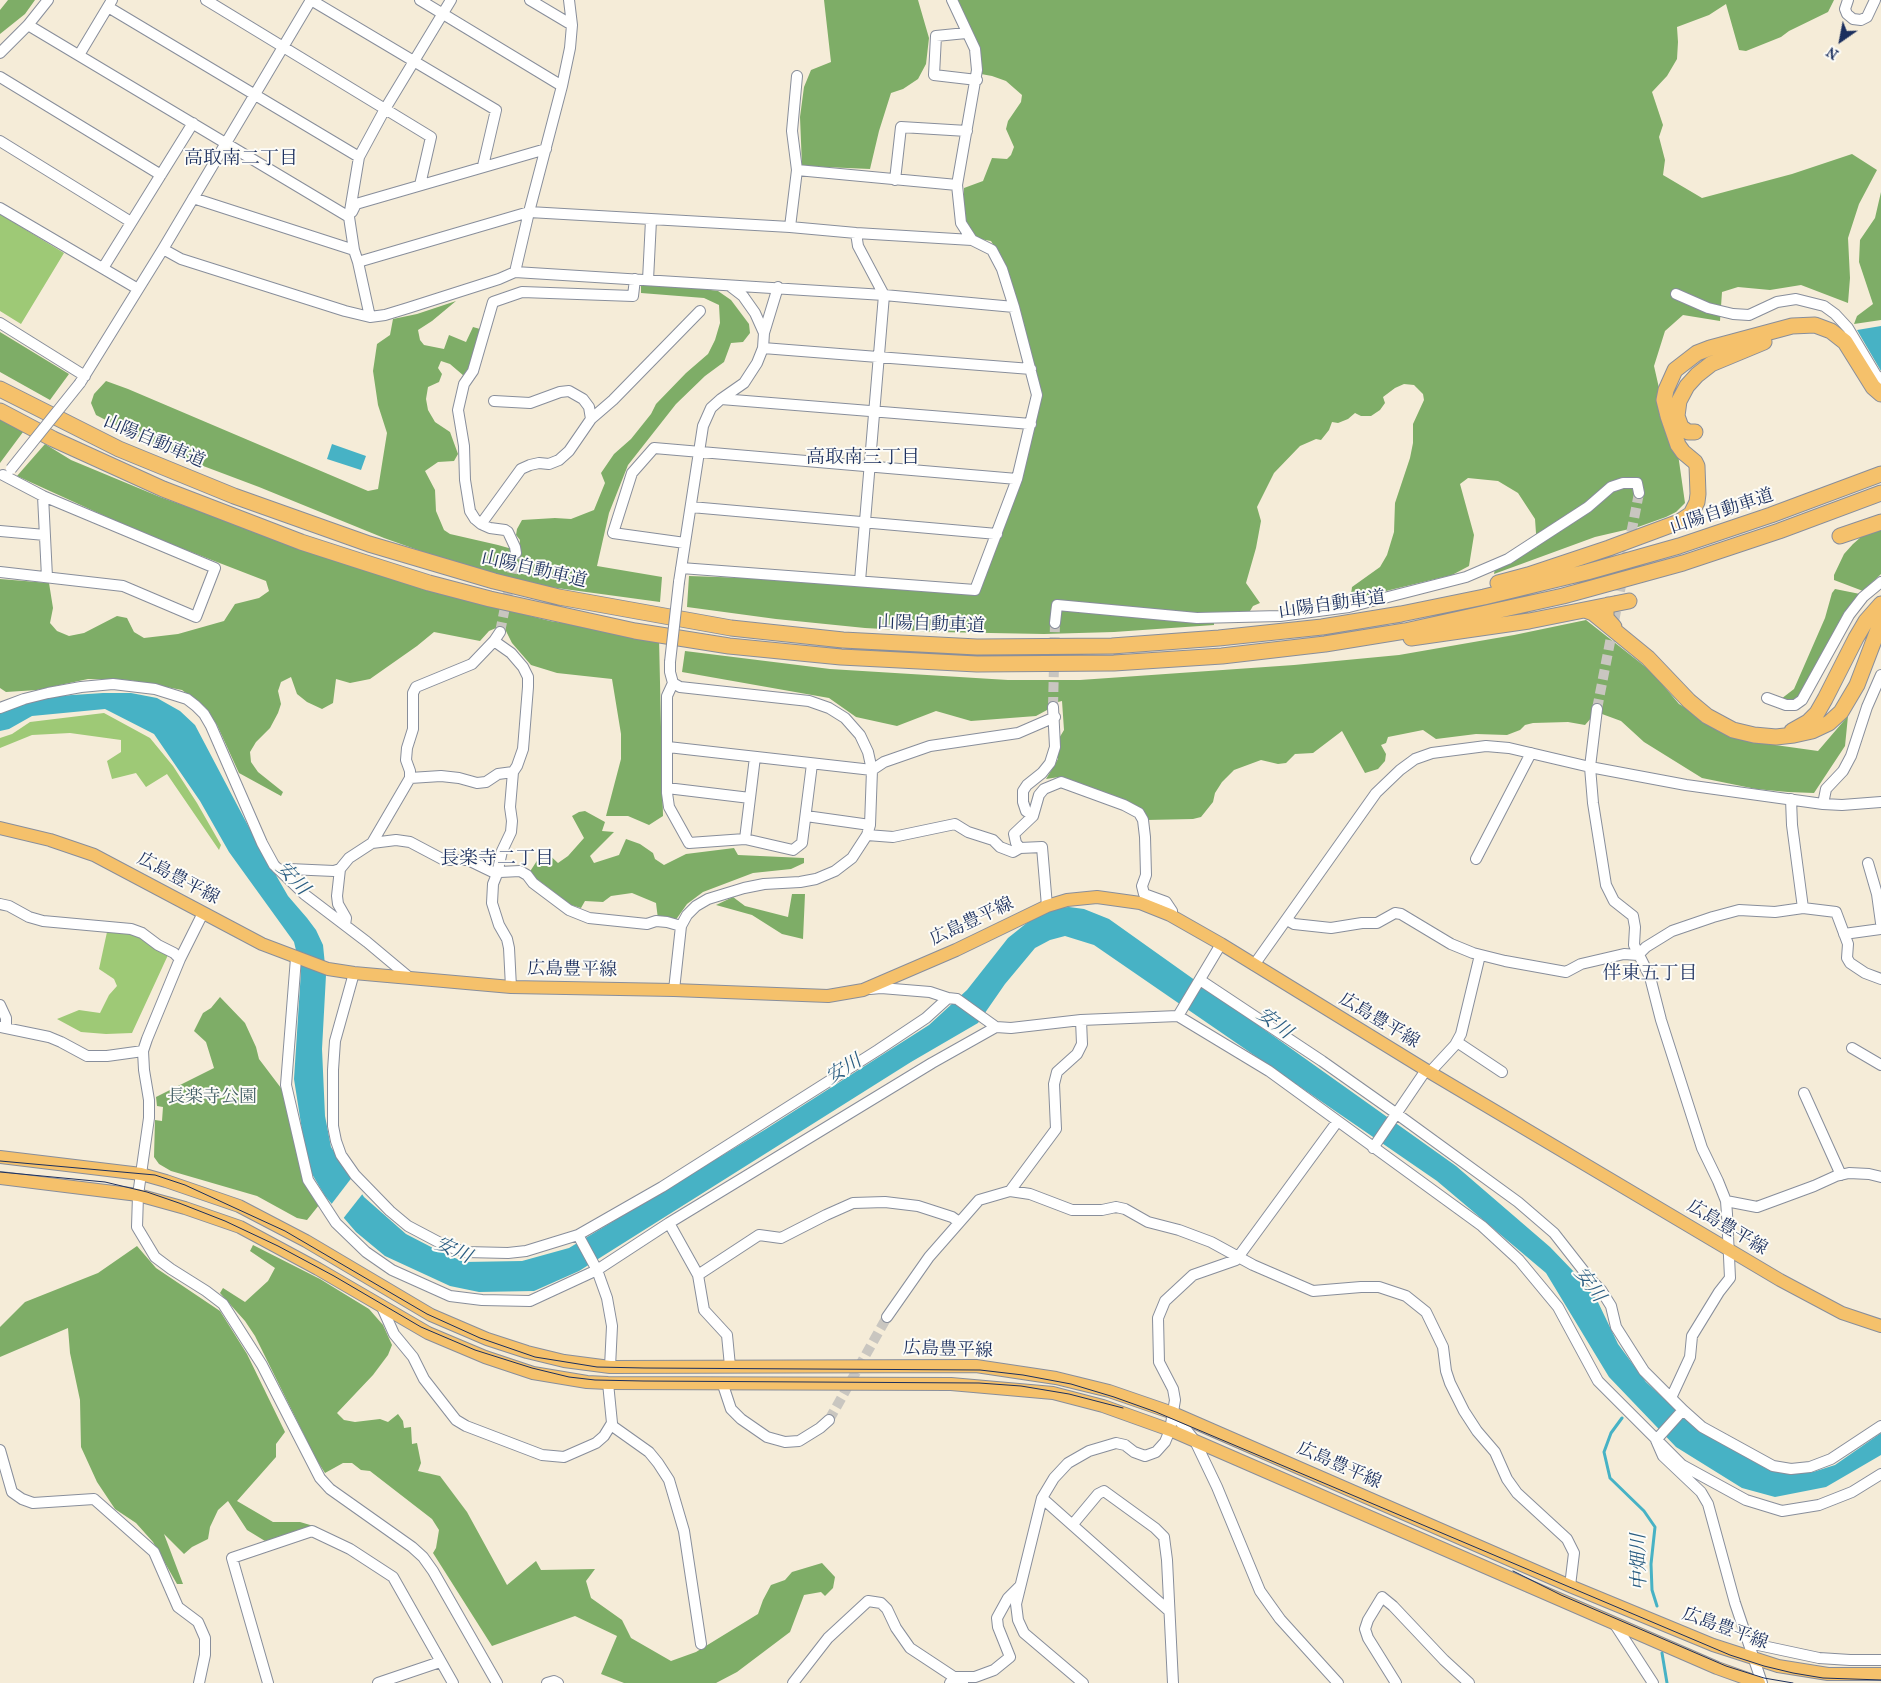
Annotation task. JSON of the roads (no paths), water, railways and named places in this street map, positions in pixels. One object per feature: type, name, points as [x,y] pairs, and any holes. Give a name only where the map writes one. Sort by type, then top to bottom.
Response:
[{"type":"highway","points":[[1322,627],[1528,575],[1687,518],[1697,502],[1698,466],[1678,445],[1666,410],[1665,395],[1670,378],[1678,366],[1703,350],[1797,325],[1815,325],[1831,331],[1844,342],[1875,390],[1881,394]]},
{"type":"highway","points":[[1695,432],[1688,432],[1681,427],[1677,411],[1681,396],[1697,375],[1719,360],[1792,331],[1816,330],[1836,340],[1845,348],[1870,390],[1881,399]]},
{"type":"highway","name":"山陽自動車道","points":[[0,389],[119,449],[234,496],[369,544],[494,581],[559,597],[731,628],[843,640],[977,647],[1112,646],[1219,638],[1322,627],[1410,612],[1587,572],[1679,546],[1771,516],[1881,474]]},
{"type":"highway","name":"山陽自動車道","points":[[0,411],[53,440],[154,486],[301,542],[429,583],[556,615],[635,631],[729,646],[841,657],[977,664],[1114,663],[1222,656],[1325,644],[1405,631],[1573,594],[1683,563],[1779,531],[1881,493]]},
{"type":"highway","points":[[1840,536],[1881,522]]},
{"type":"highway","points":[[1325,644],[1424,637],[1529,621],[1629,601]]},
{"type":"highway","points":[[1608,605],[1606,618],[1610,623],[1647,653],[1708,712],[1736,727],[1776,733],[1797,729],[1817,712],[1826,699],[1860,630],[1881,604]]},
{"type":"highway","points":[[1585,610],[1593,613],[1648,658],[1689,701],[1707,716],[1734,730],[1766,737],[1785,737],[1803,734],[1821,727],[1835,718],[1854,692],[1881,622]]},
{"type":"main road","name":"広島豊平線","points":[[0,828],[50,840],[94,855],[262,944],[328,969],[511,987],[674,990],[828,996],[863,990],[956,950],[1047,906],[1067,900],[1097,897],[1140,903],[1170,915],[1221,944],[1428,1071],[1812,1298],[1842,1313],[1881,1326]]},
{"type":"main road","name":"広島豊平線","points":[[0,1157],[141,1174],[239,1206],[306,1241],[431,1315],[487,1339],[527,1352],[564,1361],[610,1367],[976,1366],[1056,1378],[1109,1390],[1173,1413],[1570,1586],[1714,1646],[1778,1666],[1828,1674],[1881,1674]]},
{"type":"main road","name":"広島豊平線","points":[[0,1178],[138,1195],[185,1208],[240,1227],[318,1269],[428,1333],[485,1358],[532,1373],[587,1382],[608,1383],[724,1385],[951,1384],[1053,1392],[1102,1406],[1170,1430],[1717,1668],[1760,1683]]},
{"type":"street","points":[[0,53],[48,0]]},
{"type":"street","points":[[206,0],[431,136],[420,185]]},
{"type":"street","points":[[0,572],[123,586],[196,617],[215,568],[43,496],[5,473],[82,379],[164,249],[311,0],[496,110],[482,166]]},
{"type":"street","points":[[420,0],[562,86]]},
{"type":"street","points":[[370,317],[354,250],[349,217],[359,157],[413,60],[451,0]]},
{"type":"street","points":[[530,0],[572,25]]},
{"type":"street","points":[[515,272],[570,48],[572,25],[569,0]]},
{"type":"street","points":[[952,0],[975,49],[978,70],[958,186],[961,223],[972,240]]},
{"type":"street","points":[[1848,0],[1845,9],[1847,14],[1853,19],[1861,20],[1867,17],[1875,0]]},
{"type":"street","points":[[79,55],[110,3],[255,95],[359,157]]},
{"type":"street","points":[[28,24],[349,217]]},
{"type":"street","points":[[966,33],[936,36],[934,75],[976,80]]},
{"type":"street","points":[[790,227],[796,170],[792,131],[797,76]]},
{"type":"street","points":[[0,77],[161,175]]},
{"type":"street","points":[[103,268],[193,123]]},
{"type":"street","points":[[896,180],[901,127],[967,131]]},
{"type":"street","points":[[0,141],[131,222]]},
{"type":"street","points":[[349,217],[356,204],[546,148]]},
{"type":"street","points":[[796,170],[958,186]]},
{"type":"street","points":[[193,198],[354,250]]},
{"type":"street","points":[[0,208],[138,289]]},
{"type":"street","points":[[358,262],[529,212],[972,240],[992,250],[1002,269],[1014,306],[1037,395],[1017,479],[975,590],[681,568]]},
{"type":"street","points":[[648,280],[651,220]]},
{"type":"street","points":[[856,233],[858,246],[884,295],[860,581]]},
{"type":"street","points":[[164,249],[181,259],[345,312],[370,317],[385,315],[408,308],[499,279],[515,272],[884,295],[1014,306]]},
{"type":"street","points":[[516,553],[512,537],[505,530],[490,528],[481,524],[470,511],[465,480],[464,446],[458,410],[464,384],[473,371],[493,302],[522,292],[633,296],[635,279]]},
{"type":"street","points":[[730,286],[743,296],[755,313],[764,334]]},
{"type":"street","points":[[778,288],[764,334],[763,348],[757,363],[744,383],[720,399],[711,408],[703,426],[679,582],[670,662],[673,683],[667,696],[667,788],[669,807],[690,843],[745,839],[793,850],[802,843],[812,764]]},
{"type":"street","points":[[1676,294],[1708,308],[1733,314],[1749,315],[1777,302],[1796,299],[1824,306],[1835,314],[1848,328],[1876,376],[1881,380]]},
{"type":"street","points":[[481,524],[521,469],[539,463],[549,464],[560,460],[570,451],[591,419],[613,400],[700,311]]},
{"type":"street","points":[[0,323],[82,379]]},
{"type":"street","points":[[763,348],[1031,369]]},
{"type":"street","points":[[494,401],[530,403],[560,392],[569,391],[583,399],[589,407],[591,419]]},
{"type":"street","points":[[720,399],[1031,424]]},
{"type":"street","points":[[685,543],[613,532],[632,473],[654,448],[1017,479]]},
{"type":"street","points":[[1055,623],[1057,605],[1197,618],[1280,616],[1349,607],[1466,577],[1508,559],[1588,507],[1611,487],[1623,483],[1637,483],[1639,493]]},
{"type":"street","points":[[43,496],[47,577]]},
{"type":"street","points":[[691,507],[996,534]]},
{"type":"street","points":[[0,531],[45,535]]},
{"type":"street","points":[[1767,698],[1786,705],[1795,705],[1802,700],[1849,615],[1863,597],[1881,582]]},
{"type":"street","points":[[372,843],[410,778],[410,771],[406,760],[406,748],[413,729],[413,693],[416,687],[472,664],[497,637],[523,667],[528,677],[523,749],[513,772],[510,808],[511,832],[502,851],[493,884],[492,903],[509,948],[511,987]]},
{"type":"street","points":[[1823,804],[1826,790],[1843,771],[1851,756],[1867,707],[1881,675]]},
{"type":"street","points":[[673,683],[680,687],[808,701],[829,708],[845,718],[860,735],[868,752],[872,770],[868,830],[852,858],[836,871],[816,878],[800,882],[764,884],[722,894],[696,906],[687,914],[681,926],[674,990]]},
{"type":"street","points":[[0,708],[48,693],[113,684],[155,689],[187,699],[204,714],[211,726],[262,843],[279,870],[304,894],[410,978]]},
{"type":"street","points":[[1597,709],[1590,767],[1593,803],[1606,885],[1614,901],[1633,916],[1635,927],[1634,945],[1650,977],[1661,1020],[1702,1148],[1726,1201],[1730,1278],[1719,1292],[1692,1336],[1690,1357],[1671,1398]]},
{"type":"street","points":[[668,747],[872,770],[884,762],[930,746],[1018,733],[1054,712],[1055,747],[1050,763],[1023,791],[1026,811],[1033,816]]},
{"type":"street","points":[[1254,965],[1376,793],[1400,770],[1432,753],[1486,746],[1509,748],[1590,767],[1686,785],[1823,804],[1842,805],[1881,802]]},
{"type":"street","points":[[1476,859],[1531,753]]},
{"type":"street","points":[[745,839],[756,757]]},
{"type":"street","points":[[410,778],[441,776],[477,783],[486,782],[498,774],[513,772]]},
{"type":"street","points":[[1020,848],[1016,843],[1014,834],[1033,816],[1039,796],[1044,790],[1061,782],[1124,805],[1139,813],[1143,820],[1146,875],[1142,886],[1144,894],[1166,902],[1172,911],[1170,915]]},
{"type":"street","points":[[667,788],[750,798]]},
{"type":"street","points":[[1791,799],[1792,825],[1803,908]]},
{"type":"street","points":[[806,816],[892,837],[955,824],[968,832],[993,840],[1000,847],[1013,852],[1020,848],[1042,847],[1047,906]]},
{"type":"street","points":[[279,870],[334,871],[340,868],[349,858],[372,843],[396,840],[410,842],[444,860],[468,860],[497,874],[500,872],[520,871],[569,910],[589,918],[647,924],[656,921],[681,926]]},
{"type":"street","points":[[1868,862],[1877,894],[1881,923]]},
{"type":"street","points":[[340,868],[337,896],[338,904],[346,918],[345,925]]},
{"type":"street","points":[[0,904],[10,906],[29,917],[43,922],[132,929],[142,933],[180,958]]},
{"type":"street","points":[[1286,920],[1294,924],[1331,928],[1362,923],[1377,923],[1395,913],[1402,914],[1451,944],[1505,961],[1566,972],[1581,964],[1624,954],[1638,955],[1646,947],[1672,931],[1713,917],[1739,910],[1775,912],[1803,908],[1836,912],[1848,944],[1847,958],[1850,963],[1865,973],[1881,979]]},
{"type":"street","points":[[203,912],[180,958],[143,1051],[149,1100],[149,1118],[138,1195],[137,1227],[155,1257],[171,1270],[206,1291],[223,1304],[262,1365],[320,1478],[330,1489],[424,1557],[497,1683]]},
{"type":"street","points":[[1844,934],[1881,929]]},
{"type":"street","points":[[1179,1014],[1221,944]]},
{"type":"street","points":[[1374,1146],[1428,1071],[1457,1042],[1461,1034],[1480,954]]},
{"type":"street","points":[[296,958],[286,1085],[308,1180],[336,1223],[366,1252],[386,1266],[450,1296],[530,1301],[597,1270],[932,1063],[996,1027]]},
{"type":"street","points":[[354,973],[335,1041],[332,1070],[333,1126],[341,1156],[354,1175],[371,1193],[408,1226],[444,1245],[465,1252],[487,1253],[526,1251],[579,1237],[662,1187],[878,1050],[952,998]]},
{"type":"street","points":[[1199,982],[1322,1060],[1396,1116],[1518,1202],[1554,1233],[1601,1290],[1610,1306],[1616,1327],[1644,1371],[1671,1398],[1681,1412],[1702,1427],[1762,1461],[1773,1466],[1791,1469],[1810,1467],[1831,1460],[1881,1426]]},
{"type":"street","points":[[863,990],[881,988],[930,992],[952,998],[996,1027],[1011,1028],[1082,1020],[1179,1014],[1268,1071],[1482,1226],[1519,1260],[1558,1307],[1598,1381],[1682,1465],[1746,1500],[1782,1511],[1819,1506],[1852,1492],[1881,1474]]},
{"type":"street","points":[[0,1004],[6,1018],[3,1028],[55,1040],[88,1056],[107,1056],[143,1051]]},
{"type":"street","points":[[1010,1191],[1056,1129],[1054,1084],[1057,1072],[1077,1054],[1082,1044],[1082,1020]]},
{"type":"street","points":[[1457,1042],[1502,1072]]},
{"type":"street","points":[[1852,1048],[1881,1065]]},
{"type":"street","points":[[1804,1093],[1841,1175]]},
{"type":"street","points":[[1083,1683],[1024,1633],[1018,1620],[1016,1604],[1042,1498],[1054,1478],[1068,1463],[1089,1450],[1116,1443],[1125,1445],[1134,1452],[1146,1456],[1156,1452],[1165,1442],[1170,1430],[1175,1400],[1173,1389],[1159,1362],[1158,1318],[1165,1300],[1193,1275],[1236,1260],[1337,1122]]},
{"type":"street","points":[[1726,1201],[1757,1207],[1841,1175],[1869,1174],[1881,1177]]},
{"type":"street","points":[[887,1317],[929,1257],[979,1200],[1010,1191],[1030,1194],[1072,1210],[1102,1210],[1116,1207],[1125,1209],[1148,1222],[1211,1242],[1238,1257],[1313,1291],[1361,1287],[1379,1288],[1406,1296],[1416,1302],[1426,1312],[1443,1347],[1446,1371],[1450,1383],[1464,1411],[1495,1452],[1507,1479],[1516,1493],[1567,1539],[1574,1552],[1570,1586]]},
{"type":"street","points":[[698,1275],[760,1235],[781,1238],[854,1203],[868,1201],[918,1206],[952,1217],[959,1222]]},
{"type":"street","points":[[669,1224],[698,1275],[704,1310],[727,1335],[730,1366]]},
{"type":"street","points":[[579,1237],[597,1270],[607,1298],[612,1326],[610,1367]]},
{"type":"street","points":[[381,1305],[394,1334],[412,1357],[424,1379],[456,1420],[466,1426],[542,1456],[564,1457],[596,1443],[604,1436],[612,1423],[608,1383]]},
{"type":"street","points":[[724,1385],[730,1409],[767,1437],[785,1442],[799,1441],[829,1420]]},
{"type":"street","points":[[1657,1439],[1681,1412]]},
{"type":"street","points":[[1173,1413],[1195,1441],[1217,1487],[1260,1591],[1280,1619],[1338,1683]]},
{"type":"street","points":[[611,1425],[649,1452],[669,1480],[684,1531],[701,1644]]},
{"type":"street","points":[[1657,1439],[1663,1456],[1701,1492],[1708,1504],[1735,1603],[1760,1683]]},
{"type":"street","points":[[0,1450],[12,1492],[22,1499],[33,1503],[94,1499],[154,1552],[178,1607],[198,1622],[205,1638],[205,1655],[199,1683]]},
{"type":"street","points":[[1072,1524],[1098,1494],[1104,1491],[1155,1528],[1164,1537],[1167,1560],[1173,1683]]},
{"type":"street","points":[[1042,1498],[1168,1610]]},
{"type":"street","points":[[268,1683],[232,1558],[312,1531],[350,1549],[393,1577],[453,1683]]},
{"type":"street","points":[[792,1683],[828,1638],[868,1601],[881,1603],[887,1609],[896,1628],[910,1648],[956,1681],[994,1670],[1010,1657],[998,1626],[997,1618],[1008,1598],[1021,1586]]},
{"type":"street","points":[[1396,1683],[1368,1638],[1366,1629],[1368,1620],[1382,1597],[1393,1606],[1444,1660],[1470,1683]]},
{"type":"street","points":[[1614,1623],[1652,1683]]},
{"type":"street","points":[[1749,1643],[1819,1658],[1881,1660]]},
{"type":"street","points":[[378,1683],[440,1662]]},
{"type":"street","points":[[547,1683],[558,1683]]},
{"type":"water","points":[[1881,326],[1881,371],[1857,330]]},
{"type":"water","points":[[332,444],[366,456],[361,470],[327,459]]},
{"type":"water","points":[[131,693],[157,698],[180,711],[195,725],[254,837],[288,896],[316,930],[323,945],[326,975],[322,1049],[325,1116],[331,1147],[364,1197],[406,1234],[464,1262],[522,1261],[569,1248],[766,1129],[929,1025],[967,990],[1008,938],[1028,922],[1053,908],[1069,907],[1084,909],[1109,919],[1456,1166],[1550,1247],[1576,1274],[1596,1298],[1618,1344],[1646,1382],[1698,1430],[1767,1469],[1789,1474],[1813,1472],[1835,1465],[1881,1433],[1881,1455],[1826,1487],[1775,1497],[1742,1488],[1676,1447],[1609,1377],[1546,1273],[1437,1181],[1094,945],[1065,936],[1050,940],[1035,948],[1005,984],[978,1023],[911,1062],[579,1271],[534,1291],[479,1292],[450,1286],[385,1256],[356,1232],[325,1196],[312,1174],[304,1143],[294,1079],[301,971],[294,942],[229,852],[200,801],[154,734],[105,709],[32,716],[9,729],[0,731],[0,713],[20,705],[58,696]]},
{"type":"waterway","name":"中畑川","points":[[1622,1418],[1611,1433],[1604,1452],[1610,1478],[1644,1511],[1655,1527],[1651,1564],[1652,1590],[1657,1606]]},
{"type":"waterway","name":"中畑川","points":[[1662,1653],[1667,1683]]},
{"type":"tunnel","points":[[1597,709],[1639,493]]},
{"type":"tunnel","points":[[500,632],[516,553]]},
{"type":"tunnel","points":[[1053,707],[1055,623]]},
{"type":"tunnel","points":[[829,1420],[887,1317]]},
{"type":"tram line","points":[[0,1161],[155,1175],[185,1185],[285,1231],[427,1314],[480,1338],[535,1357],[597,1367],[980,1370],[1023,1375],[1071,1384],[1156,1412],[1730,1655],[1764,1666],[1823,1678],[1881,1680]]},
{"type":"tram line","points":[[0,1172],[105,1182],[147,1192],[179,1203],[225,1221],[278,1246],[421,1327],[475,1350],[532,1368],[569,1377],[595,1380],[643,1381],[979,1383],[1021,1386],[1069,1394],[1123,1408]]},
{"type":"tram line","points":[[1513,1571],[1561,1595],[1726,1666],[1764,1678],[1793,1683]]},
{"type":"district","name":"高取南二丁目","points":[[241,159]]},
{"type":"district","name":"高取南三丁目","points":[[863,458]]},
{"type":"district","name":"長楽寺二丁目","points":[[497,859]]},
{"type":"district","name":"伴東五丁目","points":[[1650,974]]},
{"type":"water label","name":"安川","points":[[292,879]]},
{"type":"water label","name":"安川","points":[[1274,1024]]},
{"type":"water label","name":"安川","points":[[844,1070]]},
{"type":"water label","name":"安川","points":[[453,1251]]},
{"type":"water label","name":"安川","points":[[1589,1285]]},
{"type":"park label","name":"長楽寺公園","points":[[212,1098]]}]
